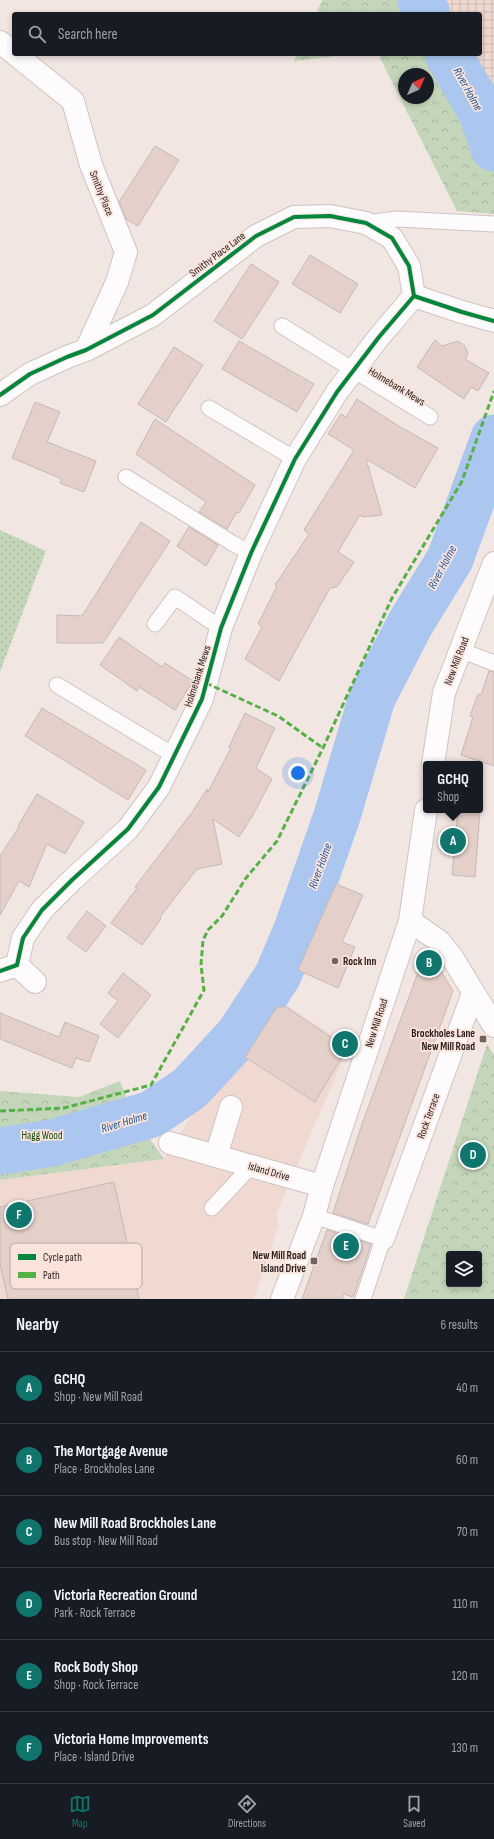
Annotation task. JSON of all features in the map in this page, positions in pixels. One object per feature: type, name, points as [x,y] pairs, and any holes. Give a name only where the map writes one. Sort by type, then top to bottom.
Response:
[{"type":"street","name":"Smithy Place","points":[[0,42],[12,51]]},
{"type":"street","name":"Smithy Place","points":[[19,56],[73,101],[91,165],[126,252],[117,282],[86,350]]},
{"type":"street","name":"Smithy Place Lane","points":[[0,395],[30,374],[86,350],[153,315],[256,236],[294,217],[330,216],[366,223],[392,238],[409,266],[414,296]]},
{"type":"street","points":[[414,296],[494,321]]},
{"type":"street","name":"Holmebank Mews","points":[[35,982],[8,968],[23,938],[42,910],[72,880],[128,829],[159,787],[202,699],[221,628],[251,553],[295,459],[337,392],[414,296]]},
{"type":"street","name":"New Mill Road","points":[[433,761],[444,693],[494,563]]},
{"type":"street","name":"New Mill Road","points":[[282,1299],[314,1216],[322,1186],[410,921],[426,813]]},
{"type":"street","points":[[410,921],[439,941],[452,957],[494,1026]]},
{"type":"street","name":"Rock Terrace","points":[[383,1239],[473,992]]},
{"type":"street","points":[[216,1156],[231,1107]]},
{"type":"street","name":"Island Drive","points":[[170,1143],[322,1186]]},
{"type":"lane","points":[[366,223],[397,219],[493,224]]},
{"type":"lane","name":"Holmebank Mews","points":[[282,326],[430,417]]},
{"type":"lane","points":[[209,408],[295,459]]},
{"type":"lane","points":[[126,477],[232,543],[251,553]]},
{"type":"lane","points":[[155,624],[175,597],[221,628]]},
{"type":"lane","points":[[460,650],[494,663]]},
{"type":"lane","points":[[57,685],[175,756]]},
{"type":"lane","points":[[212,1208],[251,1166]]},
{"type":"lane","points":[[314,1216],[383,1239],[363,1299]]},
{"type":"shaded area","points":[[434,0],[494,0],[494,171],[454,56],[482,56],[482,12],[438,12]]},
{"type":"shaded area","points":[[280,1001],[349,1046],[276,1214],[279,1225],[254,1299],[0,1299],[0,1180],[164,1159],[193,1113],[239,1059]]},
{"type":"green space","points":[[322,0],[434,0],[438,12],[317,12]]},
{"type":"green space","points":[[296,56],[337,56],[294,61]]},
{"type":"green space","points":[[379,56],[454,56],[494,171],[494,214],[457,211],[403,104],[434,104],[434,68],[398,68],[398,94]]},
{"type":"green space","points":[[0,530],[46,551],[0,672]]},
{"type":"green space","points":[[487,1044],[494,1055],[494,1299],[404,1299]]},
{"type":"green space","name":"Hagg Wood","points":[[120,1081],[133,1115],[164,1159],[0,1180],[0,1091],[79,1097]]},
{"type":"building","points":[[155,146],[179,160],[138,226],[126,219],[119,202]]},
{"type":"building","points":[[310,255],[358,284],[340,313],[292,284]]},
{"type":"building","points":[[251,264],[279,282],[242,339],[214,321]]},
{"type":"building","points":[[435,340],[442,346],[458,341],[465,346],[468,354],[465,359],[489,373],[478,391],[471,387],[464,399],[417,367]]},
{"type":"building","points":[[239,341],[314,384],[297,412],[222,369]]},
{"type":"building","points":[[174,347],[203,365],[166,422],[138,404]]},
{"type":"building","points":[[357,399],[397,425],[438,448],[415,488],[366,459],[382,515],[363,517],[360,515],[338,552],[354,562],[337,587],[330,588],[279,681],[245,659],[262,627],[258,624],[277,586],[275,585],[309,534],[304,530],[354,450],[328,434],[341,414],[346,417]]},
{"type":"building","points":[[35,402],[60,412],[47,442],[96,461],[84,492],[60,483],[62,479],[12,458]]},
{"type":"building","points":[[155,419],[255,485],[239,513],[237,512],[227,529],[199,512],[206,502],[136,454]]},
{"type":"building","points":[[141,522],[170,541],[103,643],[57,643],[57,615],[82,616]]},
{"type":"building","points":[[189,527],[218,545],[206,566],[177,546]]},
{"type":"building","points":[[119,637],[162,667],[165,663],[193,681],[175,710],[139,687],[137,691],[100,665]]},
{"type":"building","points":[[489,671],[494,672],[494,766],[483,762],[483,761],[461,755],[473,717],[470,716],[478,694],[481,695]]},
{"type":"building","points":[[42,708],[146,770],[128,800],[25,736]]},
{"type":"building","points":[[245,713],[275,728],[256,768],[272,779],[253,815],[239,837],[213,819],[222,864],[197,869],[160,917],[161,919],[142,945],[111,923],[137,888],[135,887],[193,811],[207,789],[208,792],[231,748],[229,747]]},
{"type":"building","points":[[37,794],[84,822],[65,854],[47,844],[29,887],[19,881],[0,915],[0,856],[19,827],[18,826]]},
{"type":"building","points":[[458,813],[480,813],[475,877],[452,875]]},
{"type":"building","points":[[336,884],[363,895],[342,942],[355,947],[338,988],[298,970]]},
{"type":"building","points":[[87,911],[106,926],[86,952],[67,938]]},
{"type":"building","points":[[427,948],[453,991],[368,1224],[333,1213],[362,1124]]},
{"type":"building","points":[[123,973],[151,995],[118,1038],[100,1024],[118,1001],[108,993]]},
{"type":"building","points":[[277,1007],[286,1007],[347,1048],[315,1102],[245,1057]]},
{"type":"building","points":[[0,1013],[59,1037],[65,1022],[99,1036],[89,1062],[76,1058],[72,1068],[0,1039]]},
{"type":"building","points":[[114,1182],[127,1243],[10,1243],[10,1289],[137,1289],[139,1299],[8,1299],[0,1264],[0,1207]]},
{"type":"building","points":[[327,1230],[371,1244],[353,1297],[344,1294],[342,1299],[302,1299]]},
{"type":"waterway","name":"River Holme","points":[[421,0],[426,12]]},
{"type":"waterway","name":"River Holme","points":[[449,56],[482,112],[494,148]]},
{"type":"waterway","name":"River Holme","points":[[0,1151],[52,1143],[152,1114],[190,1088],[239,1035],[278,975],[297,930],[337,816],[372,698],[410,624],[450,559],[494,438]]},
{"type":"marked path","points":[[0,1111],[64,1108],[151,1085],[204,990],[201,965],[203,940],[208,930],[222,916],[246,878],[277,841],[323,748],[392,598],[462,481],[494,391]]},
{"type":"marked path","points":[[206,683],[278,716],[323,748]]},
{"type":"cycle path","points":[[0,395],[30,374],[86,350],[153,315],[256,236],[294,217],[330,216],[366,223],[392,238],[409,266],[414,296],[494,321]]},
{"type":"cycle path","points":[[0,971],[17,965],[23,938],[42,910],[72,880],[128,829],[159,787],[202,699],[221,628],[251,553],[295,459],[337,392],[379,337],[414,296]]},
{"type":"place","name":"GCHQ","points":[[453,841]]},
{"type":"place","name":"Rock Inn","points":[[335,961]]},
{"type":"place","name":"The Mortgage Avenue","points":[[429,963]]},
{"type":"place","name":"Brockholes Lane New Mill Road","points":[[483,1039]]},
{"type":"place","name":"New Mill Road Brockholes Lane","points":[[345,1044]]},
{"type":"place","name":"Victoria Recreation Ground","points":[[473,1155]]},
{"type":"place","name":"Victoria Home Improvements","points":[[19,1215]]},
{"type":"place","name":"Rock Body Shop","points":[[346,1246]]},
{"type":"place","name":"New Mill Road Island Drive","points":[[314,1261]]}]
